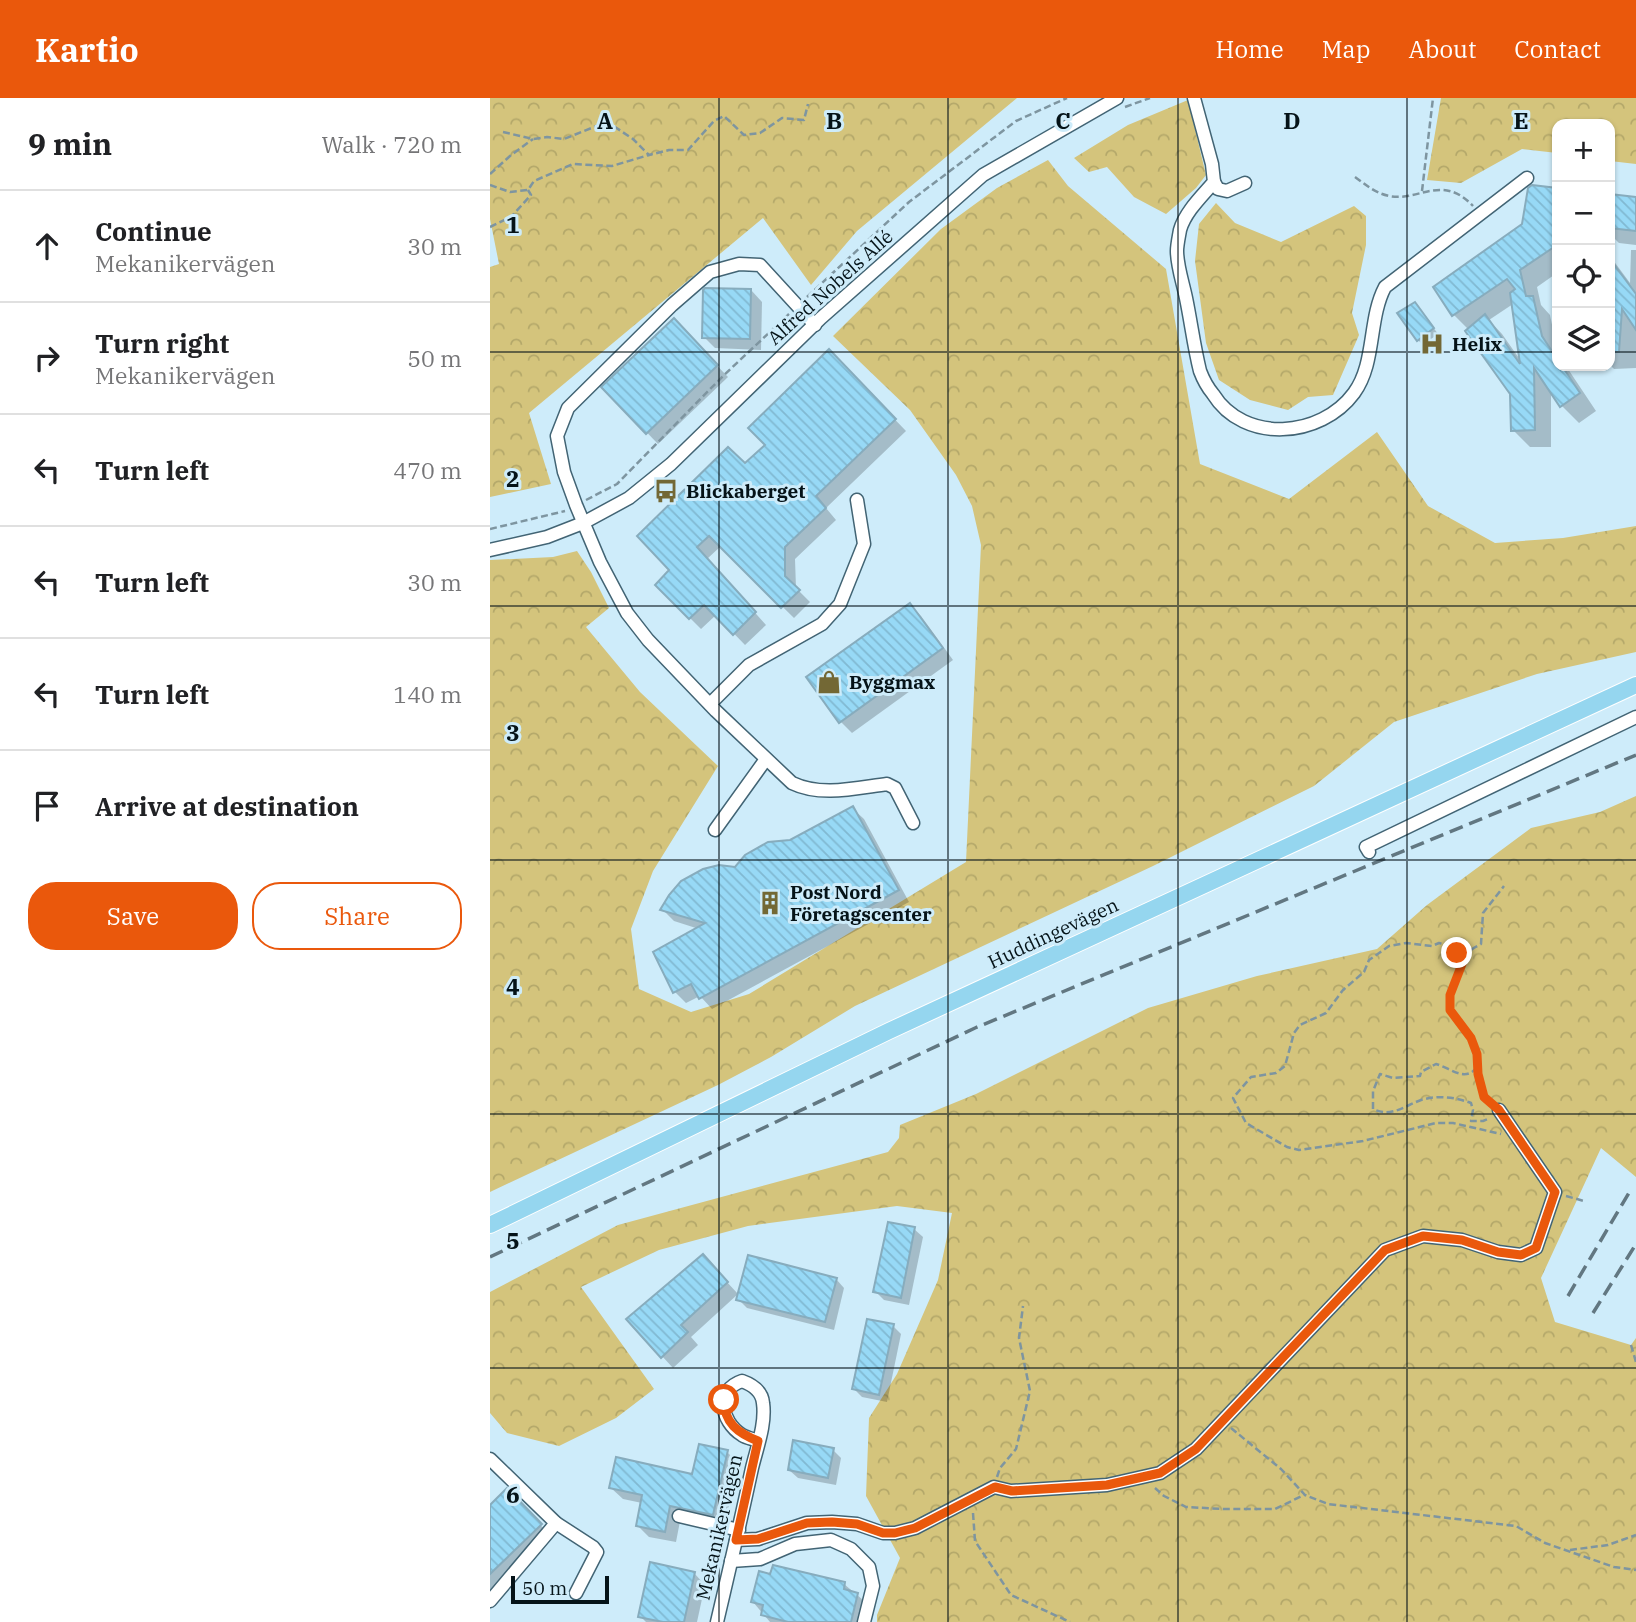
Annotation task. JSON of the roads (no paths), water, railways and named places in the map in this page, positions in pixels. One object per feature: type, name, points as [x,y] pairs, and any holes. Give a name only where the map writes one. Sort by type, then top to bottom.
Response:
[{"type":"main road","name":"Huddingevägen","points":[[490,1225],[889,1031],[1636,685]]},
{"type":"street","points":[[1194,98],[1218,189],[1227,191],[1245,183]]},
{"type":"street","name":"Alfred Nobels Allé","points":[[490,550],[547,537],[583,523],[629,498],[671,464],[815,325],[983,175],[1121,102]]},
{"type":"street","points":[[1214,182],[1193,206],[1180,228],[1177,251],[1201,373],[1214,397],[1233,414],[1255,425],[1280,429],[1303,428],[1342,408],[1356,391],[1365,371],[1377,301],[1385,287],[1527,178]]},
{"type":"street","points":[[815,325],[760,265],[739,264],[710,272],[672,305],[568,408],[557,436],[564,472],[583,523],[627,613],[710,704],[792,783],[807,790],[887,784],[895,788],[913,823]]},
{"type":"street","points":[[710,704],[749,665],[822,624],[840,604],[864,544],[857,500]]},
{"type":"street","points":[[1369,852],[1366,847],[1636,717]]},
{"type":"street","points":[[715,830],[766,759]]},
{"type":"street","points":[[679,1516],[758,1539],[807,1523],[857,1524],[883,1533],[895,1533],[915,1528],[995,1487],[1012,1491],[1107,1485],[1160,1473],[1196,1449],[1385,1250],[1423,1236],[1462,1240],[1498,1252],[1521,1255],[1536,1248],[1559,1193],[1497,1108]]},
{"type":"street","name":"Mekanikervägen","points":[[717,1622],[764,1416],[763,1400],[757,1388],[742,1381],[733,1384],[727,1390],[724,1400],[724,1414],[741,1434],[758,1441]]},
{"type":"street","points":[[490,1460],[556,1523],[593,1546],[597,1552],[576,1593]]},
{"type":"street","points":[[490,1601],[556,1523]]},
{"type":"street","points":[[731,1561],[760,1559],[795,1544],[831,1540],[851,1549],[869,1567],[873,1586],[864,1622]]},
{"type":"railway","points":[[490,1257],[975,1028],[1636,755]]},
{"type":"railway","points":[[1568,1296],[1630,1191]]},
{"type":"railway","points":[[1593,1313],[1636,1244]]},
{"type":"place","name":"Helix","points":[[1432,344]]},
{"type":"place","name":"Blickaberget","points":[[666,491]]},
{"type":"place","name":"Byggmax","points":[[829,682]]},
{"type":"place","name":"Post Nord Företagscenter","points":[[770,903]]}]
